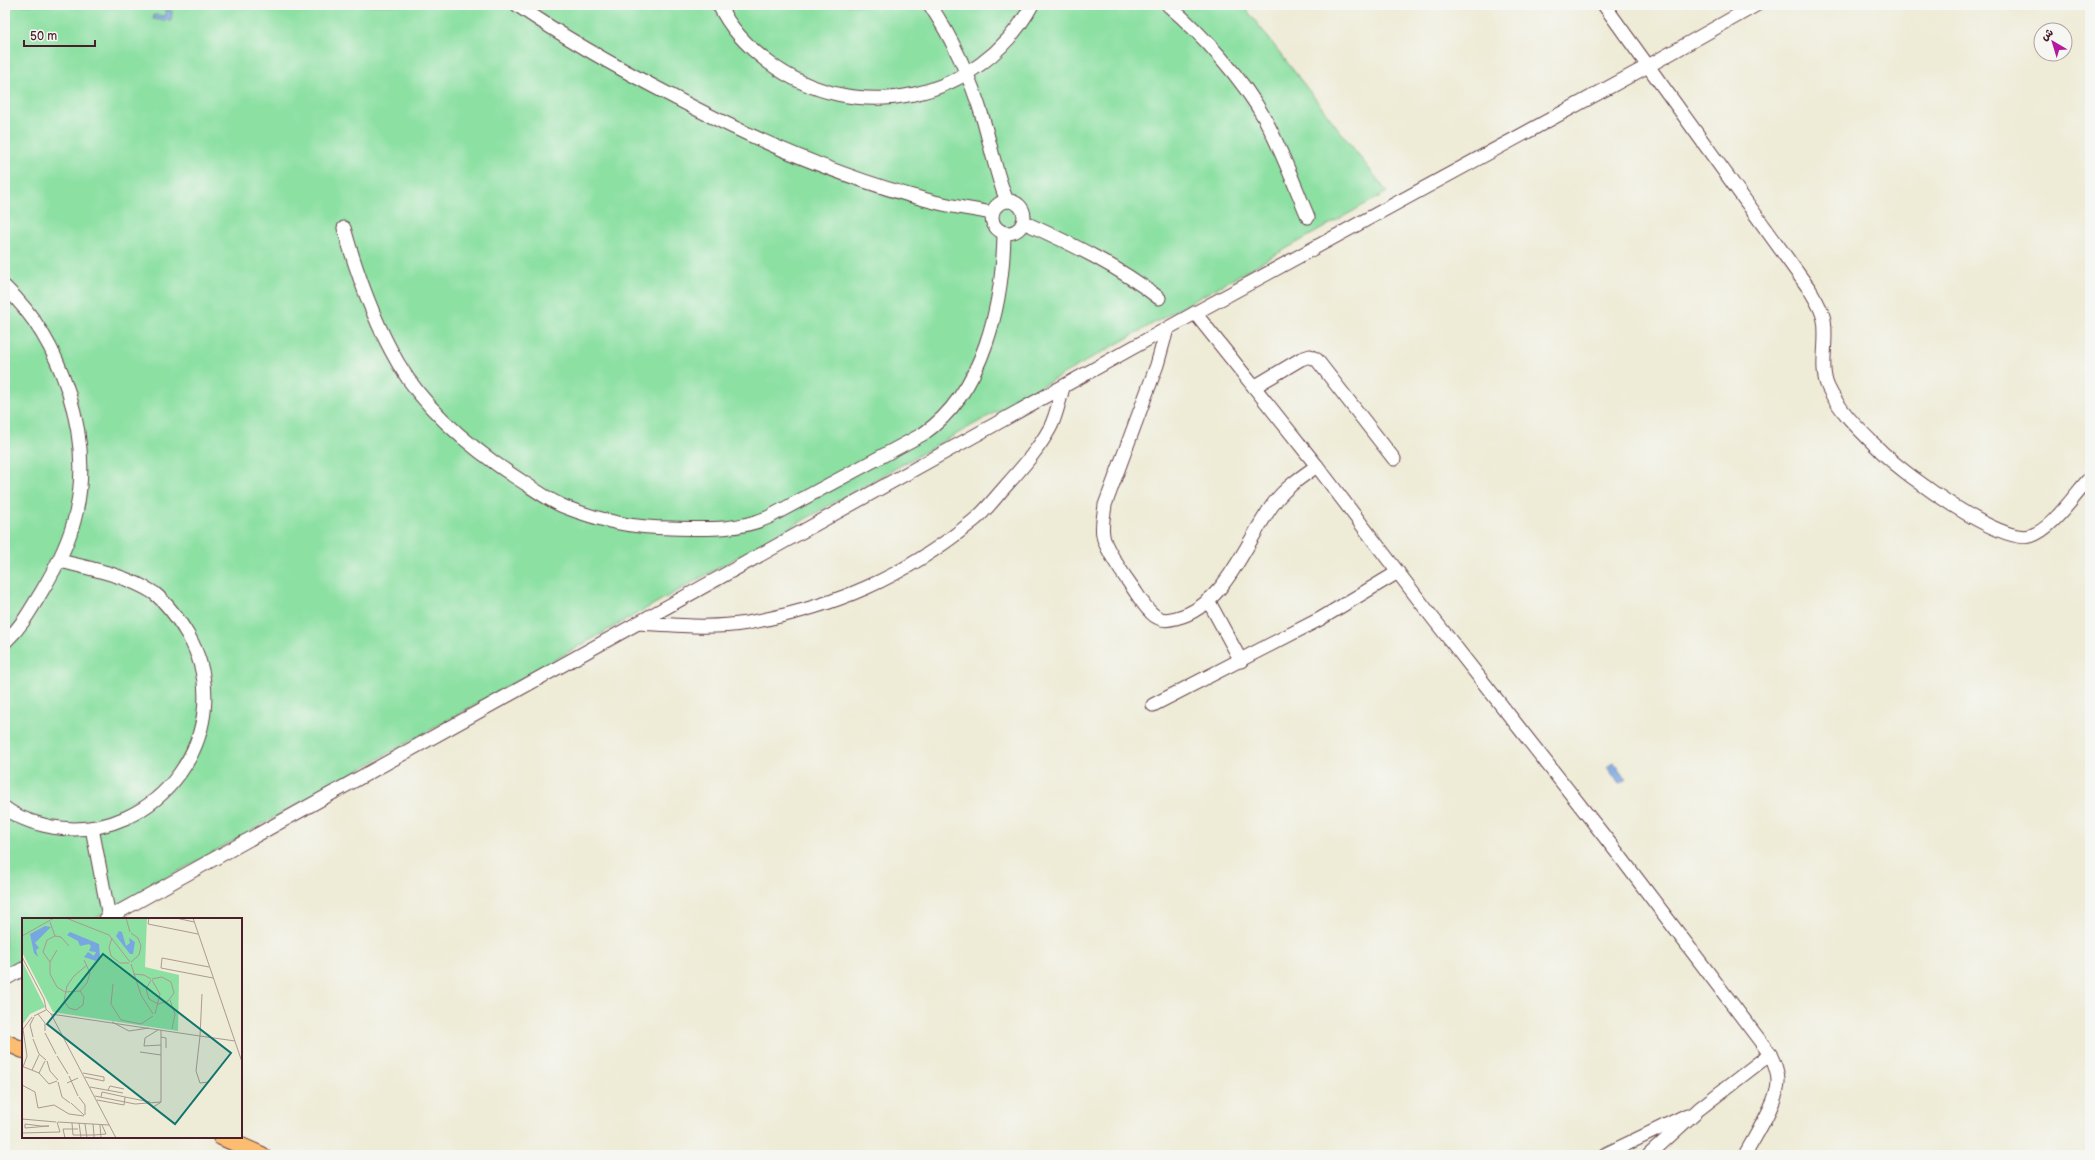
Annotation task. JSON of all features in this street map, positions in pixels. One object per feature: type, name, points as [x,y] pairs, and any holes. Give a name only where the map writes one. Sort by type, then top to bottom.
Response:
[{"type":"main road","points":[[5,1042],[22,1050]]},
{"type":"main road","points":[[223,1138],[262,1155]]},
{"type":"street","points":[[517,5],[620,69],[715,119],[792,155],[927,200],[992,213]]},
{"type":"street","points":[[719,5],[739,35],[758,55],[780,72],[805,85],[832,94],[859,98],[894,98],[914,95],[941,86],[966,74],[989,58],[1009,38],[1032,5]]},
{"type":"street","points":[[930,5],[952,43],[983,117],[1001,188],[1007,201]]},
{"type":"street","points":[[1168,5],[1211,46],[1264,118],[1284,159],[1308,218]]},
{"type":"street","points":[[1604,5],[1819,304],[1824,320],[1825,370],[1828,386],[1837,402],[1853,422],[1886,456],[1965,513],[2010,536],[2019,537],[2028,537],[2045,530],[2090,478]]},
{"type":"street","points":[[92,828],[107,918],[1063,388],[1195,313],[1648,66],[1756,5]]},
{"type":"street","points":[[1007,201],[1019,206],[1023,213],[1023,222],[1014,232],[1004,233],[994,225],[992,213],[998,204],[1007,201]]},
{"type":"street","points":[[1023,222],[1070,243],[1143,286],[1159,298]]},
{"type":"street","points":[[344,228],[361,284],[379,327],[398,364],[420,395],[445,422],[484,455],[564,507],[592,516],[641,528],[717,529],[752,524],[769,516],[923,434],[938,424],[952,410],[977,364],[991,326],[1004,263],[1004,233]]},
{"type":"street","points":[[5,287],[22,303],[49,344],[64,380],[75,417],[81,469],[76,513],[60,561],[21,627],[5,642]]},
{"type":"street","points":[[1195,313],[1317,466],[1770,1054],[1776,1068],[1779,1082],[1776,1096],[1745,1155]]},
{"type":"street","points":[[1167,330],[1157,365],[1105,505],[1103,536],[1132,588],[1154,616],[1165,620],[1180,617],[1208,600],[1234,569],[1274,503],[1288,487],[1317,466]]},
{"type":"street","points":[[1254,387],[1301,359],[1310,356],[1317,360],[1394,460]]},
{"type":"street","points":[[638,623],[695,627],[746,623],[814,608],[850,596],[888,579],[928,554],[979,516],[1032,456],[1051,427],[1063,388]]},
{"type":"street","points":[[5,808],[39,824],[67,830],[92,828],[116,822],[147,806],[174,783],[192,754],[204,719],[204,686],[197,651],[177,616],[155,594],[133,581],[60,561]]},
{"type":"street","points":[[1153,705],[1320,619],[1398,572]]},
{"type":"street","points":[[1208,600],[1241,661]]},
{"type":"street","points":[[5,979],[22,970]]},
{"type":"street","points":[[1650,1155],[1699,1109],[1770,1054]]},
{"type":"street","points":[[1604,1155],[1699,1109]]},
{"type":"green space","points":[[5,5],[1243,5],[1387,192],[96,918],[22,918],[22,960],[5,969]]},
{"type":"water","points":[[166,10],[172,11],[171,21],[153,19],[154,15],[166,16]]},
{"type":"water","points":[[1614,762],[1626,779],[1619,784],[1607,767]]}]
